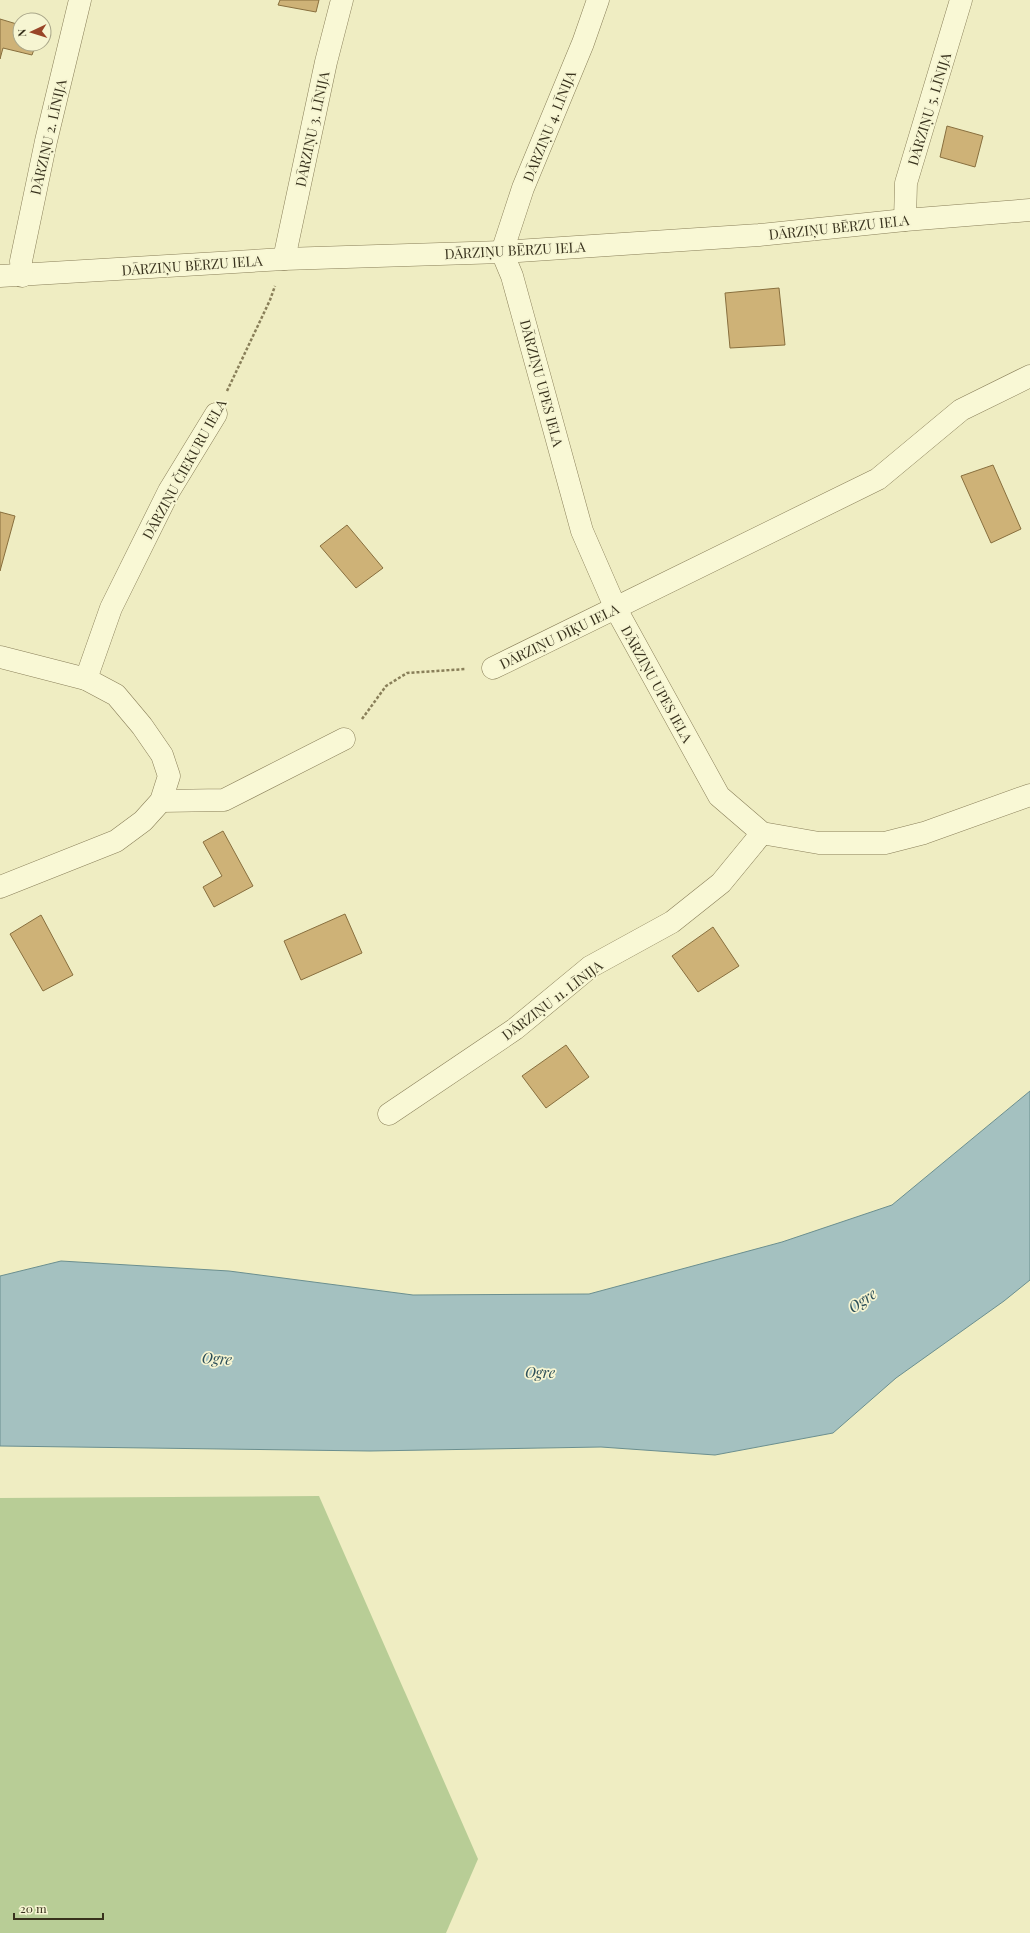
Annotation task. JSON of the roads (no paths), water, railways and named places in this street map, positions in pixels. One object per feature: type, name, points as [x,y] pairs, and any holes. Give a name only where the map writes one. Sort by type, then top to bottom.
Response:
[{"type":"street","name":"DĀRZIŅU 2. LĪNIJA","points":[[22,276],[21,261],[45,148],[80,0]]},
{"type":"street","name":"DĀRZIŅU 3. LĪNIJA","points":[[284,259],[325,69],[342,0]]},
{"type":"street","name":"DĀRZIŅU 4. LĪNIJA","points":[[502,252],[523,188],[583,43],[598,0]]},
{"type":"street","name":"DĀRZIŅU 5. LĪNIJA","points":[[905,220],[906,183],[961,0]]},
{"type":"street","name":"DĀRZIŅU BĒRZU IELA","points":[[0,276],[22,276],[284,259],[502,252],[759,235],[905,220],[1030,210]]},
{"type":"street","name":"DĀRZIŅU UPES IELA","points":[[502,252],[512,276],[582,531],[616,609],[719,796],[762,833],[819,844],[885,843],[924,832],[1030,795]]},
{"type":"street","name":"DĀRZIŅU DĪĶU IELA","points":[[493,668],[616,609],[878,479],[961,410],[1030,376]]},
{"type":"street","name":"DĀRZIŅU ČIEKURU IELA","points":[[86,679],[111,608],[169,491],[216,414]]},
{"type":"street","points":[[0,657],[86,679],[116,695],[142,726],[162,754],[169,776],[161,800],[143,821],[116,841],[0,888]]},
{"type":"street","points":[[161,800],[224,800],[344,739]]},
{"type":"street","name":"DĀRZIŅU 11. LĪNIJA","points":[[389,1114],[515,1029],[590,967],[672,922],[720,883],[762,833]]},
{"type":"water","name":"Ogre","points":[[1030,1091],[1030,1280],[1004,1301],[896,1378],[833,1433],[715,1455],[601,1447],[370,1451],[0,1446],[0,1276],[61,1261],[229,1271],[413,1295],[589,1294],[782,1242],[892,1205]]}]
